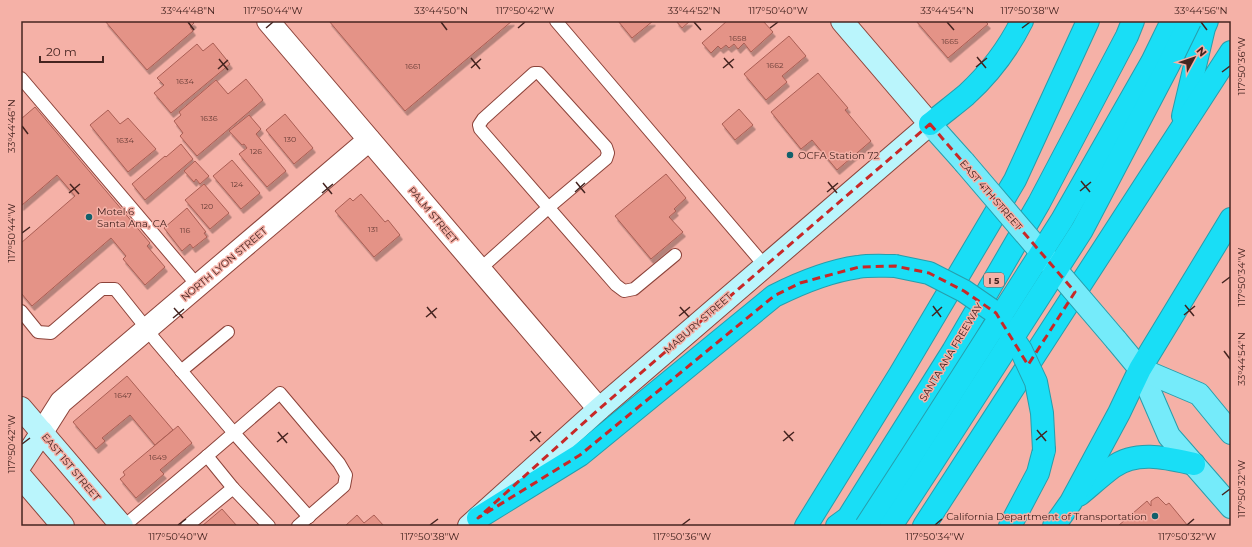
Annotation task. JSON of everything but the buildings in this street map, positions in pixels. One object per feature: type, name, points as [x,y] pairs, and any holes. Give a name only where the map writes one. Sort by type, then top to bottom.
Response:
[{"type":"highway","points":[[930,124],[967,94],[990,70],[1005,51],[1022,21]]},
{"type":"highway","points":[[806,526],[900,374],[1015,180],[1088,21]]},
{"type":"highway","name":"SANTA ANA FREEWAY","points":[[837,526],[848,518],[953,351],[1039,203],[1127,36],[1133,21]]},
{"type":"highway","points":[[866,526],[1062,220],[1152,62],[1172,21]]},
{"type":"highway","points":[[891,526],[934,462],[1082,230],[1190,21]]},
{"type":"highway","points":[[1179,133],[1204,28],[1208,21]]},
{"type":"highway","points":[[924,526],[1231,52]]},
{"type":"highway","points":[[1054,526],[1071,502],[1120,411],[1140,369],[1231,219]]},
{"type":"highway","points":[[474,522],[580,455],[774,296],[800,283],[830,273],[859,267],[895,266],[928,273],[964,291],[996,313],[1021,350],[1036,382],[1042,413],[1044,450],[1038,473],[1010,526]]},
{"type":"highway","points":[[1071,502],[1114,467],[1133,458],[1169,458],[1194,464]]},
{"type":"main road","name":"EAST 4TH STREET","points":[[842,21],[1140,369],[1169,436],[1231,507]]},
{"type":"main road","name":"MABURY STREET","points":[[474,522],[599,409],[930,124]]},
{"type":"main road","name":"EAST 4TH STREET","points":[[1140,369],[1199,394],[1231,433]]},
{"type":"main road","name":"EAST 1ST STREET","points":[[21,408],[123,526]]},
{"type":"main road","name":"NORTH LYON STREET","points":[[21,464],[42,432]]},
{"type":"main road","points":[[21,477],[63,526]]},
{"type":"street","name":"PALM STREET","points":[[268,21],[599,409]]},
{"type":"street","name":"NORTH LYON STREET","points":[[42,432],[61,402],[369,140]]},
{"type":"lane","points":[[556,21],[765,266]]},
{"type":"lane","points":[[480,269],[548,208],[606,158],[608,153],[606,147],[539,73],[534,73],[483,119],[479,125],[480,130],[548,208],[616,286],[624,291],[634,288],[675,255]]},
{"type":"lane","points":[[21,78],[198,286]]},
{"type":"lane","points":[[21,311],[38,332],[51,333],[102,289],[115,290],[181,371],[309,517]]},
{"type":"lane","points":[[181,371],[228,332]]},
{"type":"lane","points":[[123,526],[280,393],[339,463],[346,475],[344,486],[298,526]]},
{"type":"lane","points":[[207,456],[233,488],[269,526]]},
{"type":"lane","points":[[187,526],[233,488]]},
{"type":"highlighted area","points":[[930,124],[1075,292],[1028,365],[996,313],[964,291],[929,273],[895,266],[859,267],[800,283],[774,296],[580,455],[478,518],[599,409]]},
{"type":"place","name":"OCFA Station 72","points":[[790,155]]},
{"type":"place","name":"Motel 6 Santa Ana, CA","points":[[89,217]]},
{"type":"place","name":"California Department of Transportation","points":[[1155,516]]}]
